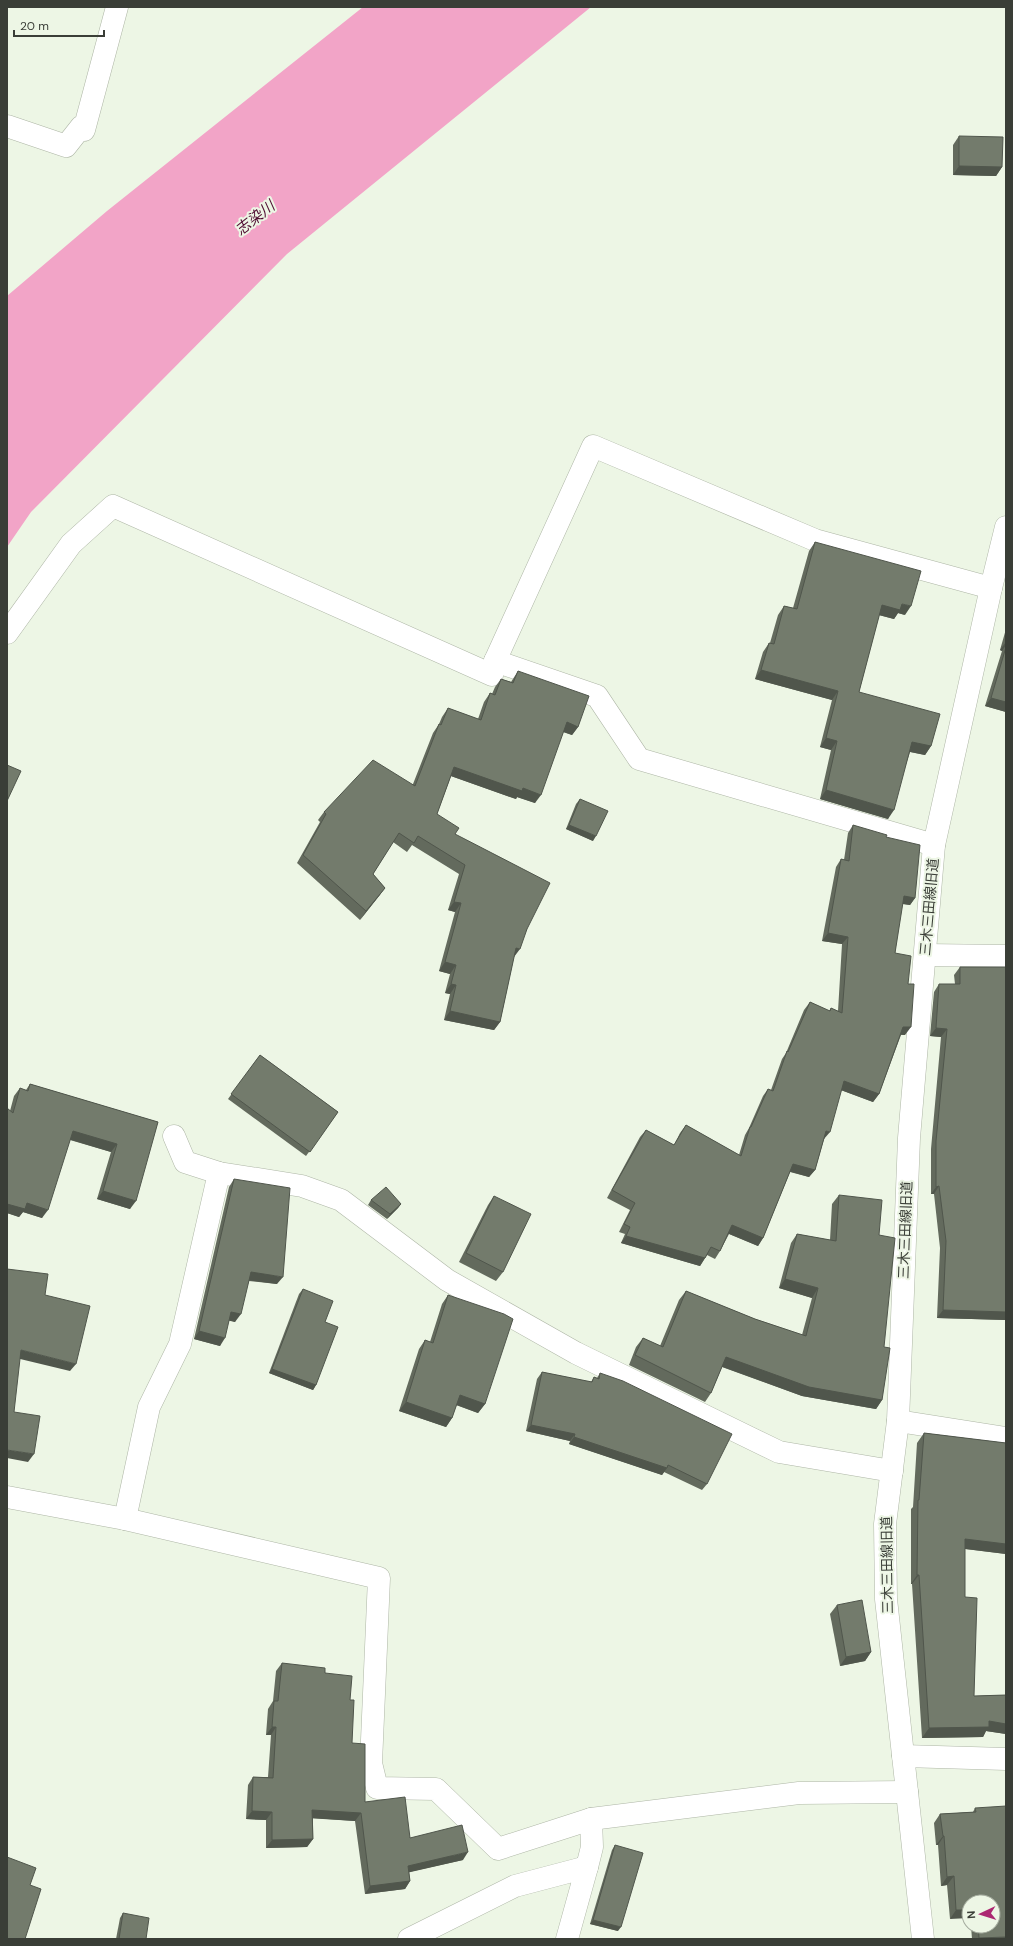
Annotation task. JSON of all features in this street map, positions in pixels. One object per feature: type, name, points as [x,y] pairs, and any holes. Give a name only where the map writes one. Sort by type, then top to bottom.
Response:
[{"type":"street","points":[[7,126],[66,146],[81,128],[84,130],[117,7]]},
{"type":"street","points":[[7,633],[71,544],[113,506],[492,675],[495,661],[593,446],[815,540],[991,588]]},
{"type":"street","name":"三木三田線旧道","points":[[923,1939],[886,1599],[885,1524],[898,1421],[909,1138],[934,844],[991,588],[1005,539]]},
{"type":"street","points":[[495,661],[596,696],[638,759],[934,844]]},
{"type":"street","points":[[925,954],[1006,956]]},
{"type":"street","points":[[174,1136],[185,1162],[218,1173],[302,1186],[341,1200],[447,1280],[576,1353],[779,1452],[892,1471]]},
{"type":"street","points":[[125,1519],[149,1407],[180,1344],[218,1173]]},
{"type":"street","points":[[898,1421],[1006,1438]]},
{"type":"street","points":[[7,1497],[125,1519],[379,1578],[371,1763],[377,1788],[436,1789],[498,1848],[591,1819],[799,1793],[907,1792]]},
{"type":"street","points":[[903,1756],[1006,1759]]},
{"type":"street","points":[[567,1939],[588,1867],[592,1847],[591,1819]]},
{"type":"street","points":[[409,1939],[515,1886],[588,1867]]},
{"type":"water","name":"志染川","points":[[363,7],[591,7],[287,254],[31,512],[7,547],[7,296],[107,211]]},
{"type":"building","points":[[959,136],[1003,137],[1002,167],[959,166]]},
{"type":"building","points":[[815,542],[921,571],[911,606],[902,604],[900,610],[882,605],[859,692],[940,714],[931,746],[912,742],[894,810],[826,790],[837,741],[826,738],[838,691],[761,670],[769,643],[774,644],[784,606],[797,609]]},
{"type":"building","points":[[1006,647],[1006,702],[991,698]]},
{"type":"building","points":[[518,671],[589,696],[578,727],[567,722],[541,795],[523,788],[522,791],[454,767],[437,814],[459,828],[455,834],[550,883],[527,929],[520,949],[516,948],[500,1022],[450,1011],[456,985],[451,984],[456,965],[445,962],[461,903],[454,902],[465,865],[418,836],[414,843],[399,833],[373,874],[385,888],[366,911],[303,855],[326,814],[324,812],[373,760],[415,786],[439,724],[441,725],[448,708],[481,720],[490,693],[495,695],[501,679],[513,683]]},
{"type":"building","points":[[7,765],[21,771],[7,801]]},
{"type":"building","points":[[580,799],[608,811],[596,836],[569,825]]},
{"type":"building","points":[[853,825],[887,835],[886,837],[920,845],[915,898],[904,896],[895,953],[911,956],[908,984],[914,984],[911,1027],[903,1027],[879,1094],[844,1081],[830,1132],[826,1131],[815,1170],[793,1164],[763,1238],[732,1225],[720,1251],[711,1247],[705,1258],[626,1236],[630,1227],[624,1224],[635,1203],[612,1190],[646,1130],[674,1145],[686,1125],[741,1156],[750,1127],[768,1089],[773,1091],[787,1051],[788,1052],[810,1002],[830,1011],[831,1008],[842,1013],[848,937],[828,933],[841,859],[849,861]]},
{"type":"building","points":[[960,967],[1006,967],[1006,1312],[943,1310],[946,1241],[939,1186],[936,1187],[936,1141],[947,1029],[936,1028],[939,984],[960,984]]},
{"type":"building","points":[[260,1055],[338,1112],[310,1152],[231,1094]]},
{"type":"building","points":[[30,1084],[158,1122],[136,1201],[103,1191],[117,1144],[73,1131],[48,1210],[27,1203],[25,1209],[7,1204],[7,1108],[13,1113],[20,1088],[28,1091]]},
{"type":"building","points":[[234,1179],[290,1188],[283,1277],[251,1272],[241,1314],[231,1312],[225,1338],[199,1331]]},
{"type":"building","points":[[386,1187],[401,1204],[390,1214],[371,1200]]},
{"type":"building","points":[[839,1195],[882,1200],[879,1235],[895,1238],[884,1347],[890,1348],[882,1400],[809,1387],[726,1357],[711,1393],[635,1355],[643,1338],[663,1347],[686,1291],[755,1319],[806,1336],[818,1288],[785,1279],[797,1234],[836,1241]]},
{"type":"building","points":[[494,1196],[531,1214],[503,1272],[466,1253]]},
{"type":"building","points":[[7,1269],[48,1274],[45,1295],[90,1306],[76,1364],[21,1350],[14,1412],[40,1416],[34,1454],[7,1450]]},
{"type":"building","points":[[303,1289],[333,1301],[325,1322],[338,1327],[316,1385],[272,1369]]},
{"type":"building","points":[[448,1295],[504,1314],[513,1319],[485,1404],[460,1395],[452,1418],[406,1402],[425,1340],[433,1343]]},
{"type":"building","points":[[542,1372],[592,1382],[594,1377],[599,1379],[600,1373],[623,1381],[732,1434],[707,1484],[668,1465],[667,1468],[574,1437],[575,1434],[531,1425]]},
{"type":"building","points":[[924,1433],[1006,1443],[1006,1544],[965,1539],[965,1597],[977,1598],[974,1696],[1006,1695],[1006,1724],[989,1721],[989,1727],[929,1728],[919,1575],[917,1575],[918,1500]]},
{"type":"building","points":[[862,1600],[871,1652],[846,1657],[837,1605]]},
{"type":"building","points":[[282,1663],[325,1668],[325,1673],[352,1676],[350,1700],[354,1700],[352,1743],[365,1744],[365,1802],[405,1797],[410,1838],[462,1825],[468,1852],[408,1866],[410,1881],[370,1886],[361,1813],[312,1810],[313,1839],[272,1840],[272,1812],[252,1811],[253,1777],[273,1778],[276,1727],[272,1727],[274,1701],[278,1701]]},
{"type":"building","points":[[1006,1806],[1006,1937],[979,1938],[979,1934],[1001,1934],[1001,1894],[961,1894],[961,1910],[956,1910],[954,1876],[947,1877],[944,1836],[940,1814],[976,1812],[975,1808]]},
{"type":"building","points":[[615,1845],[643,1853],[621,1927],[593,1920]]},
{"type":"building","points":[[7,1857],[36,1868],[30,1885],[41,1889],[25,1939],[7,1939]]},
{"type":"building","points":[[123,1913],[149,1918],[146,1939],[119,1939]]}]
